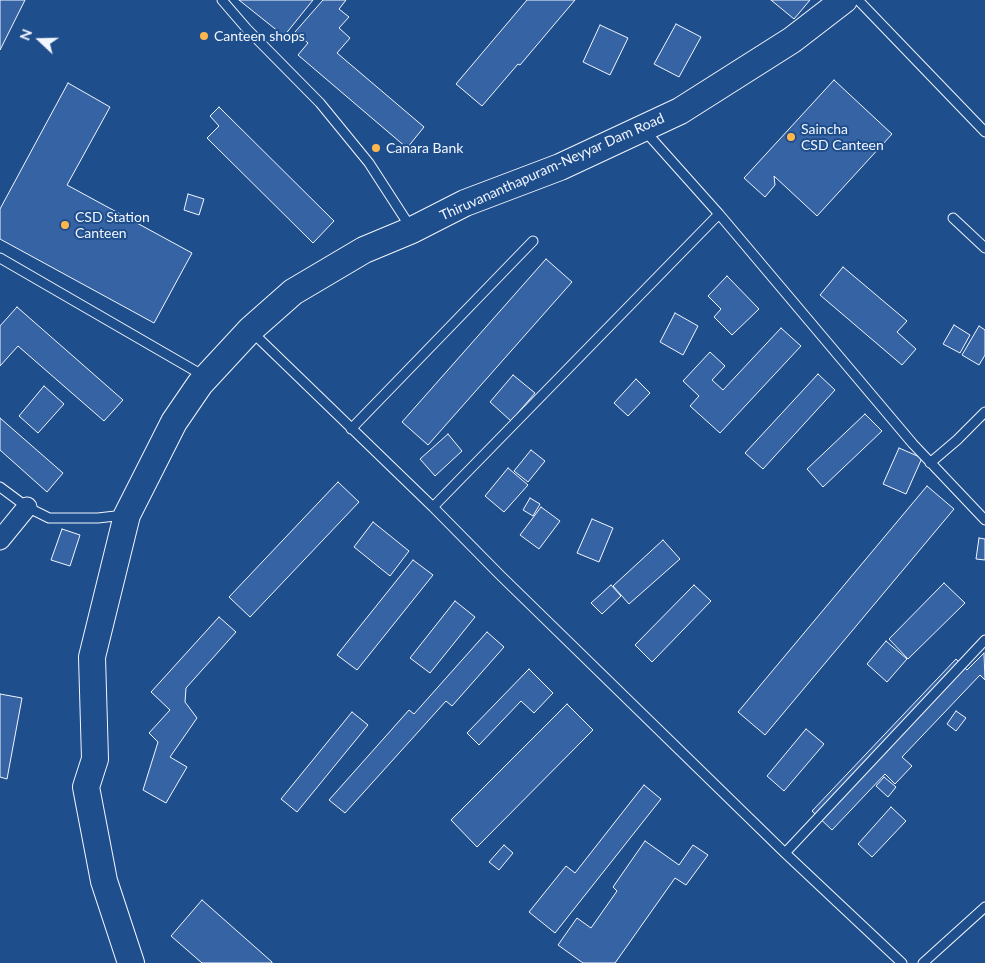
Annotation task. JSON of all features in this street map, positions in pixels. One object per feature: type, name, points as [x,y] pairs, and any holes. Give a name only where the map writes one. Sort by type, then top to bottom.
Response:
[{"type":"main road","name":"Thiruvananthapuram-Neyyar Dam Road","points":[[131,963],[104,881],[86,787],[95,759],[92,657],[127,515],[174,422],[207,378],[250,330],[293,292],[364,250],[412,230],[465,203],[560,167],[680,111],[792,40],[844,0]]},
{"type":"street","points":[[0,540],[27,506]]},
{"type":"lane","points":[[222,0],[326,111],[369,163],[412,230]]},
{"type":"lane","points":[[858,0],[985,132]]},
{"type":"lane","points":[[642,128],[719,214],[930,463],[985,520]]},
{"type":"lane","points":[[433,507],[719,214]]},
{"type":"lane","points":[[953,218],[985,248]]},
{"type":"lane","points":[[351,429],[533,241]]},
{"type":"lane","points":[[0,258],[207,378]]},
{"type":"lane","points":[[250,330],[785,853],[902,963]]},
{"type":"lane","points":[[930,463],[985,412]]},
{"type":"lane","points":[[0,487],[27,506],[49,518],[98,518],[127,515]]},
{"type":"lane","points":[[785,853],[985,640]]},
{"type":"lane","points":[[923,963],[985,906]]},
{"type":"building","points":[[0,0],[25,0],[0,50]]},
{"type":"building","points":[[239,0],[313,0],[284,36]]},
{"type":"building","points":[[323,0],[346,0],[339,9],[349,17],[339,28],[350,38],[337,53],[424,127],[407,148],[298,55],[308,43],[295,32]]},
{"type":"building","points":[[527,0],[575,0],[520,65],[518,64],[482,106],[456,84]]},
{"type":"building","points":[[771,0],[810,0],[794,19]]},
{"type":"building","points":[[676,24],[701,37],[679,77],[654,64]]},
{"type":"building","points":[[600,25],[628,38],[610,75],[583,62]]},
{"type":"building","points":[[834,80],[892,134],[817,216],[774,176],[775,185],[765,197],[744,178]]},
{"type":"building","points":[[68,83],[110,107],[67,185],[192,253],[154,323],[0,239],[0,209]]},
{"type":"building","points":[[219,107],[334,221],[313,243],[207,138],[219,126],[210,116]]},
{"type":"building","points":[[188,194],[204,199],[199,215],[184,210]]},
{"type":"building","points":[[546,259],[572,282],[428,445],[402,422]]},
{"type":"building","points":[[843,267],[907,321],[897,332],[916,349],[902,365],[820,295]]},
{"type":"building","points":[[727,276],[759,309],[732,335],[714,317],[721,309],[708,296]]},
{"type":"building","points":[[17,307],[123,400],[104,421],[18,346],[0,366],[0,326]]},
{"type":"building","points":[[675,313],[698,326],[683,355],[660,342]]},
{"type":"building","points":[[954,325],[970,335],[960,353],[943,344]]},
{"type":"building","points":[[979,326],[985,330],[985,355],[979,365],[962,355]]},
{"type":"building","points":[[781,328],[801,346],[720,433],[690,406],[699,396],[683,381],[710,352],[725,366],[712,380],[723,390]]},
{"type":"building","points":[[818,374],[835,390],[763,469],[745,453]]},
{"type":"building","points":[[513,375],[535,393],[511,421],[490,402]]},
{"type":"building","points":[[636,379],[650,393],[628,416],[614,403]]},
{"type":"building","points":[[44,386],[64,404],[38,433],[19,416]]},
{"type":"building","points":[[865,414],[882,431],[823,487],[807,469]]},
{"type":"building","points":[[0,418],[63,473],[47,492],[0,450]]},
{"type":"building","points":[[448,434],[462,451],[435,476],[420,459]]},
{"type":"building","points":[[899,448],[922,458],[906,494],[883,484]]},
{"type":"building","points":[[531,450],[545,461],[528,482],[514,471]]},
{"type":"building","points":[[508,468],[528,485],[504,512],[485,496]]},
{"type":"building","points":[[338,482],[359,502],[250,617],[229,597]]},
{"type":"building","points":[[927,486],[954,509],[765,735],[738,712]]},
{"type":"building","points":[[530,498],[540,504],[533,516],[523,510]]},
{"type":"building","points":[[541,507],[560,521],[539,549],[520,535]]},
{"type":"building","points":[[592,519],[613,528],[599,562],[577,553]]},
{"type":"building","points":[[373,522],[409,551],[390,576],[354,547]]},
{"type":"building","points":[[62,529],[80,535],[70,566],[51,560]]},
{"type":"building","points":[[979,538],[985,539],[985,560],[976,559]]},
{"type":"building","points":[[663,540],[680,559],[629,604],[613,586]]},
{"type":"building","points":[[413,560],[433,575],[357,670],[337,655]]},
{"type":"building","points":[[944,583],[965,603],[908,659],[889,639]]},
{"type":"building","points":[[611,585],[621,596],[602,614],[591,603]]},
{"type":"building","points":[[694,585],[711,601],[652,662],[635,645]]},
{"type":"building","points":[[455,601],[475,617],[430,673],[410,658]]},
{"type":"building","points":[[219,617],[236,632],[186,688],[185,702],[197,718],[170,757],[187,767],[166,803],[143,790],[158,742],[149,733],[170,710],[151,692]]},
{"type":"building","points":[[487,632],[504,647],[452,706],[446,701],[345,813],[329,800],[409,710],[414,714]]},
{"type":"building","points":[[886,641],[907,659],[887,682],[867,664]]},
{"type":"building","points":[[984,653],[985,680],[980,675],[902,757],[912,766],[895,784],[885,774],[832,830],[812,811],[956,659],[967,670]]},
{"type":"building","points":[[529,669],[553,693],[534,713],[521,701],[479,745],[467,733]]},
{"type":"building","points":[[0,694],[22,698],[7,779],[0,777]]},
{"type":"building","points":[[567,704],[593,730],[477,847],[451,820]]},
{"type":"building","points":[[956,711],[966,718],[956,731],[947,724]]},
{"type":"building","points":[[352,712],[368,725],[297,812],[281,799]]},
{"type":"building","points":[[806,729],[824,744],[784,791],[767,776]]},
{"type":"building","points":[[884,777],[896,787],[888,797],[876,786]]},
{"type":"building","points":[[644,785],[661,799],[555,933],[529,912],[566,866],[575,873]]},
{"type":"building","points":[[891,807],[906,821],[872,857],[858,844]]},
{"type":"building","points":[[645,841],[679,865],[693,845],[708,855],[686,885],[675,878],[615,963],[583,963],[558,945],[577,918],[591,928],[617,891],[613,887]]},
{"type":"building","points":[[504,845],[513,853],[499,870],[489,862]]},
{"type":"building","points":[[202,900],[272,963],[202,963],[171,936]]},
{"type":"place","name":"Canteen shops","points":[[204,36]]},
{"type":"place","name":"Saincha CSD Canteen","points":[[791,137]]},
{"type":"place","name":"Canara Bank","points":[[376,148]]},
{"type":"place","name":"CSD Station Canteen","points":[[65,225]]}]
